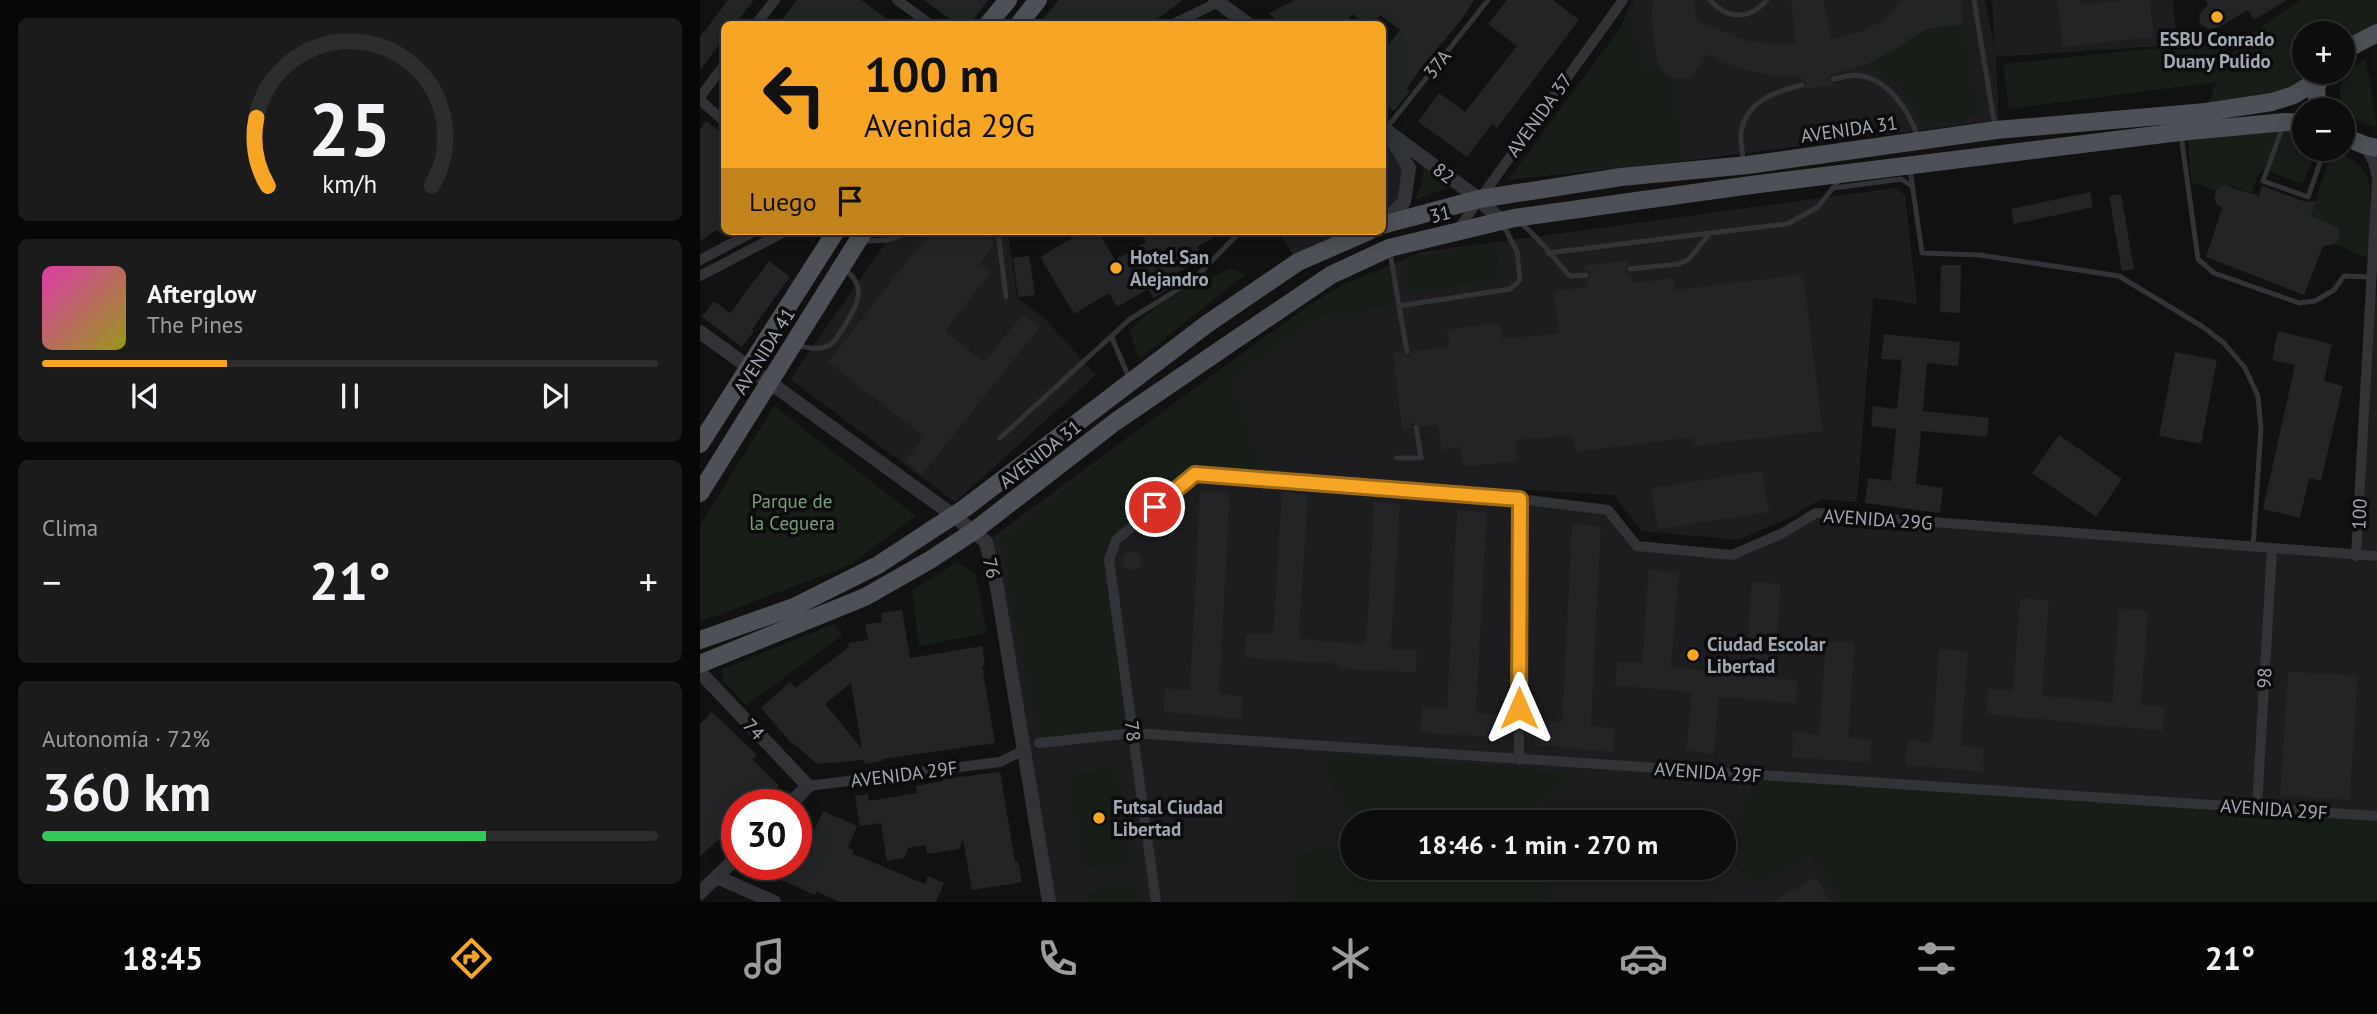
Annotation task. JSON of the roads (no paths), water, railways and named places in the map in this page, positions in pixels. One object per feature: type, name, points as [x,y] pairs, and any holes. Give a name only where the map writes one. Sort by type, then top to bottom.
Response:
[{"type":"main road","points":[[990,21],[1008,0]]},
{"type":"main road","points":[[1021,21],[1038,0]]},
{"type":"main road","points":[[2355,44],[2376,32]]},
{"type":"main road","name":"AVENIDA 31","points":[[1386,224],[1479,198],[1621,177],[1743,165],[1996,131],[2206,112],[2272,102],[2294,95],[2309,84]]},
{"type":"main road","points":[[1507,219],[1838,181],[1909,166],[2180,132],[2292,122]]},
{"type":"main road","name":"31","points":[[1389,248],[1507,219]]},
{"type":"main road","name":"AVENIDA 41","points":[[700,443],[833,235]]},
{"type":"main road","name":"AVENIDA 31","points":[[701,639],[794,607],[878,565],[960,512],[1207,324],[1298,262],[1360,235]]},
{"type":"main road","name":"AVENIDA 41","points":[[700,493],[860,237]]},
{"type":"main road","name":"AVENIDA 31","points":[[700,664],[865,597],[930,560],[974,531],[1115,422],[1243,334],[1331,275],[1389,248]]},
{"type":"street","points":[[758,21],[775,0]]},
{"type":"street","points":[[897,0],[926,21]]},
{"type":"street","name":"AVENIDA 37","points":[[1456,232],[1623,0]]},
{"type":"street","points":[[1179,21],[1219,1],[1244,21]]},
{"type":"street","points":[[721,69],[700,98],[721,118]]},
{"type":"street","name":"82","points":[[1386,129],[1507,219]]},
{"type":"street","name":"82","points":[[1386,131],[1409,168],[1404,202],[1386,221]]},
{"type":"street","name":"100","points":[[2356,555],[2377,179],[2371,146]]},
{"type":"street","points":[[700,260],[747,235]]},
{"type":"street","points":[[700,276],[778,235]]},
{"type":"street","name":"76","points":[[700,332],[960,512],[986,542],[997,587],[1049,902]]},
{"type":"street","name":"AVENIDA 29G","points":[[1109,561],[1116,540],[1195,474],[1520,499],[1608,510],[1637,546],[1732,555],[1783,533],[1816,513],[2377,556]]},
{"type":"street","points":[[1519,760],[1520,499]]},
{"type":"street","name":"98","points":[[2257,807],[2272,549]]},
{"type":"street","name":"78","points":[[1109,561],[1156,902]]},
{"type":"street","name":"74","points":[[700,672],[808,786]]},
{"type":"street","name":"AVENIDA 29F","points":[[1039,743],[1133,733],[2377,816]]},
{"type":"street","name":"AVENIDA 29F","points":[[808,786],[1000,762],[1024,750]]},
{"type":"street","points":[[805,789],[808,786]]},
{"type":"street","points":[[700,893],[721,873]]},
{"type":"street","points":[[717,877],[775,902]]},
{"type":"lane","name":"37A","points":[[1386,126],[1488,0]]},
{"type":"lane","points":[[1710,0],[1718,9],[1739,16],[1760,9],[1767,0]]},
{"type":"lane","points":[[1974,0],[1996,131]]},
{"type":"lane","points":[[1833,79],[1854,75],[1874,79],[1901,103],[1919,140]]},
{"type":"lane","points":[[1743,165],[1741,132],[1749,113],[1763,98],[1780,90],[1802,85]]},
{"type":"lane","points":[[2285,122],[2263,181],[2308,197],[2321,161]]},
{"type":"lane","points":[[2180,132],[2198,259],[2214,273],[2299,303],[2315,301],[2334,290],[2344,276],[2372,277]]},
{"type":"lane","points":[[1909,166],[1922,253],[1980,255],[2119,276],[2203,327],[2224,343],[2245,368],[2258,396],[2261,429],[2253,547]]},
{"type":"lane","points":[[1549,253],[1787,224],[1818,207],[1838,181],[1901,179],[1912,187]]},
{"type":"lane","points":[[1507,219],[1534,233],[1570,276],[1586,275]]},
{"type":"lane","points":[[1399,306],[1510,289],[1520,280],[1517,251],[1507,219]]},
{"type":"lane","points":[[1630,269],[1678,264],[1689,259],[1710,233]]},
{"type":"lane","points":[[860,237],[884,242],[899,235]]},
{"type":"lane","points":[[998,235],[1006,297]]},
{"type":"lane","points":[[1000,438],[1130,319],[1192,281],[1237,235]]},
{"type":"lane","points":[[1389,248],[1407,352]]},
{"type":"lane","points":[[792,345],[821,348],[828,346],[833,343],[851,315],[857,305],[858,286],[851,274],[841,267]]},
{"type":"lane","points":[[1112,338],[1132,383]]},
{"type":"lane","points":[[1397,458],[1421,458],[1416,427]]},
{"type":"place","name":"ESBU Conrado Duany Pulido","points":[[2217,17]]},
{"type":"place","name":"Hotel San Alejandro","points":[[1116,268]]},
{"type":"place","name":"Ciudad Escolar Libertad","points":[[1693,655]]},
{"type":"place","name":"Futsal Ciudad Libertad","points":[[1099,818]]},
{"type":"park label","name":"Parque de la Ceguera","points":[[792,512]]}]
